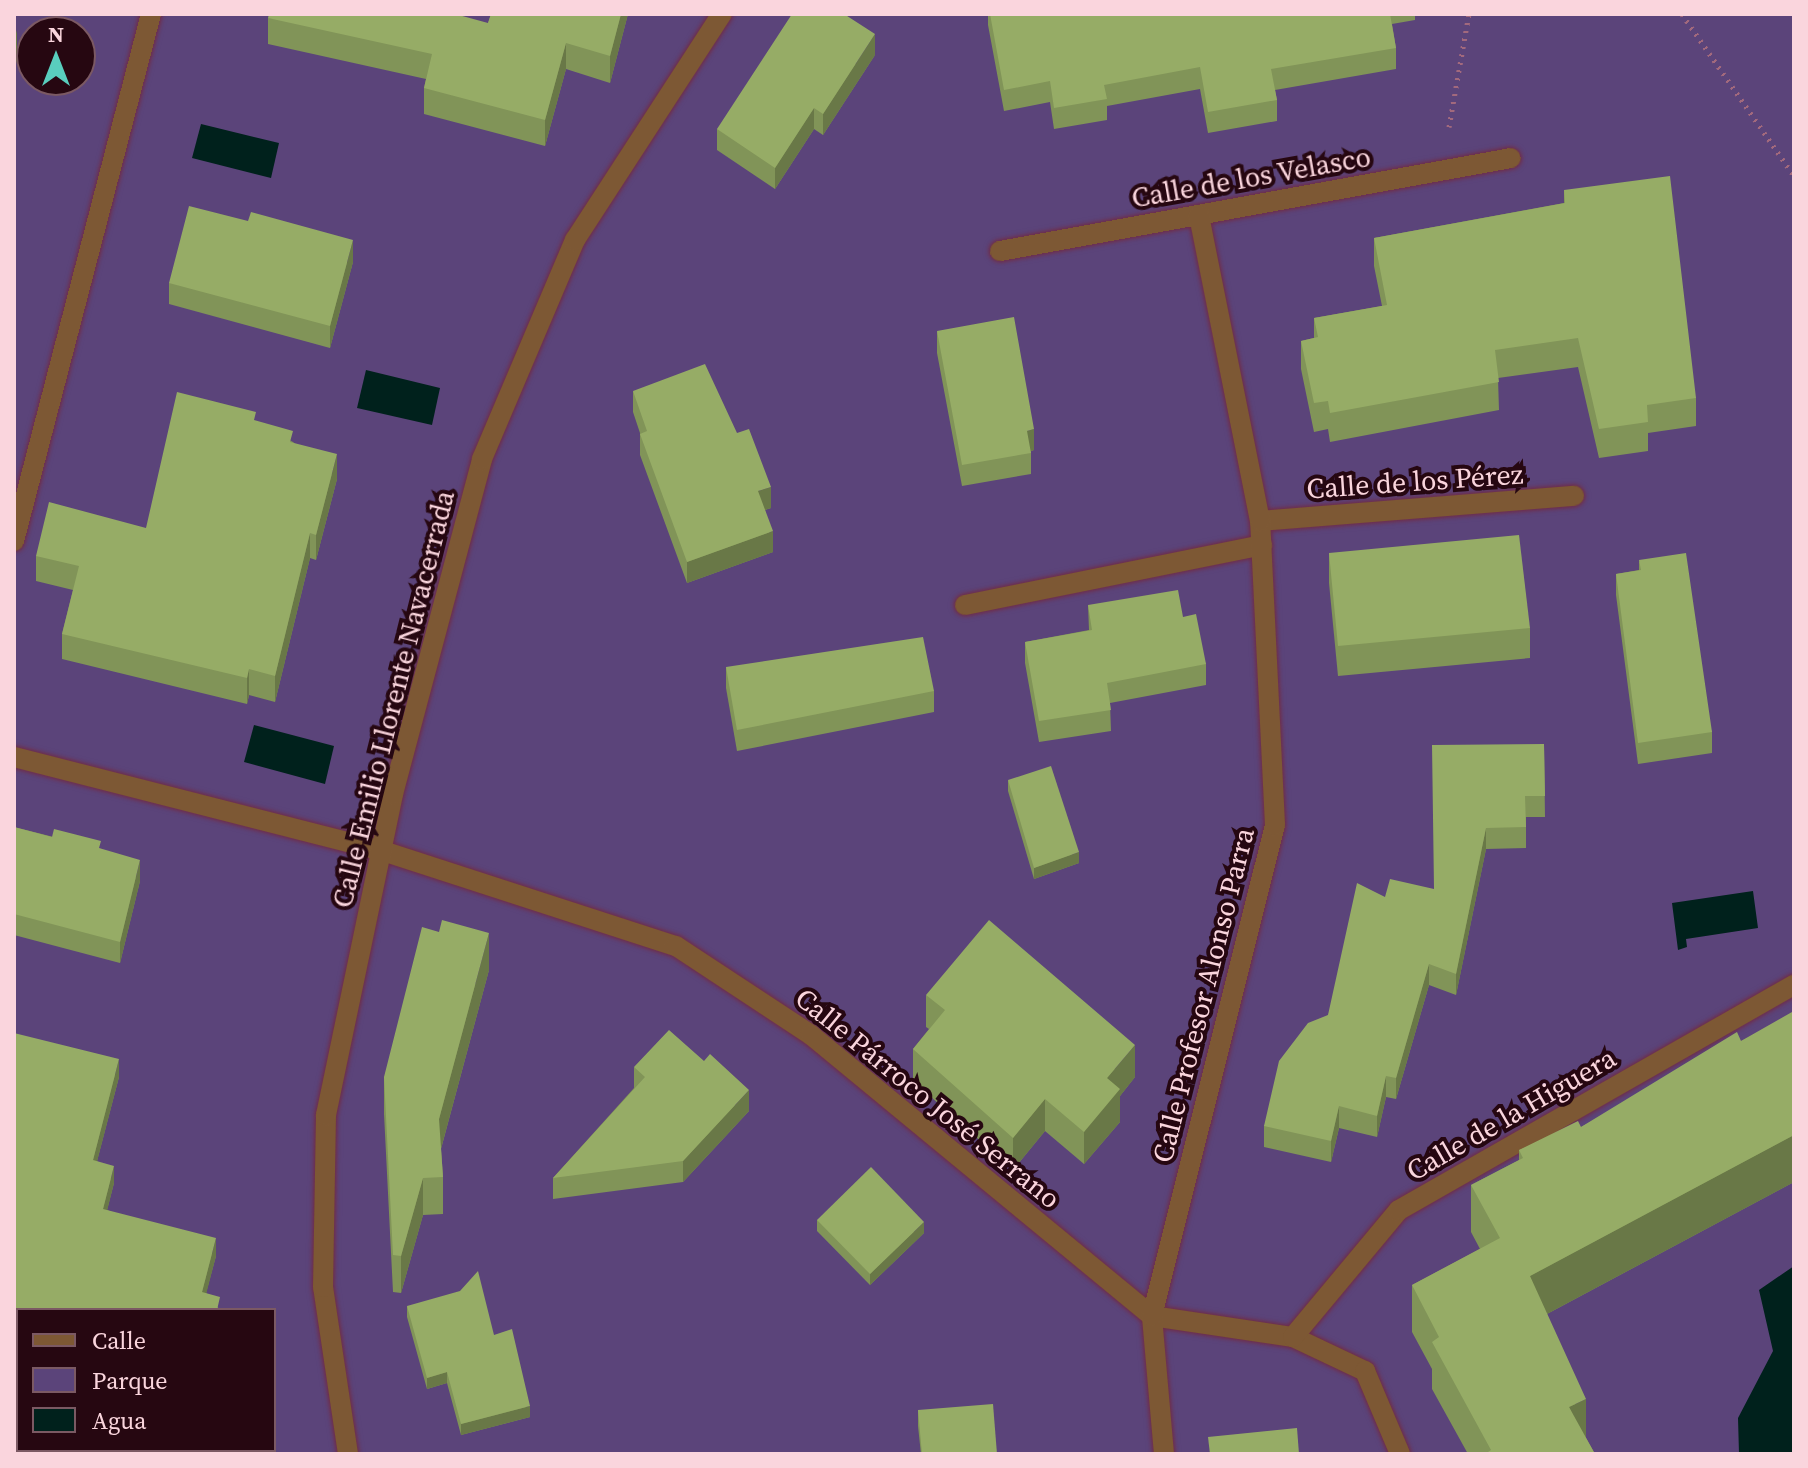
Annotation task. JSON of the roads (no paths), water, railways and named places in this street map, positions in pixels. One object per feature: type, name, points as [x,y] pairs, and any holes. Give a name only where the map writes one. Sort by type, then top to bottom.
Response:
[{"type":"street","points":[[14,541],[151,14]]},
{"type":"street","name":"Calle Emilio Llorente Navacerrada","points":[[348,1454],[323,1287],[326,1115],[380,850],[482,459],[575,240],[722,14]]},
{"type":"street","name":"Calle de los Velasco","points":[[1000,251],[1511,158]]},
{"type":"street","name":"Calle Profesor Alonso Parra","points":[[1164,1454],[1152,1316],[1275,825],[1260,521],[1199,215]]},
{"type":"street","name":"Calle de los Pérez","points":[[1260,521],[1574,496]]},
{"type":"street","points":[[965,605],[1262,545]]},
{"type":"street","name":"Calle Párroco José Serrano","points":[[14,757],[380,850],[676,946],[811,1035],[1152,1316]]},
{"type":"street","name":"Calle de la Higuera","points":[[1293,1337],[1399,1210],[1794,985]]},
{"type":"street","points":[[1152,1316],[1293,1337],[1365,1371],[1400,1454]]},
{"type":"water","points":[[201,124],[279,143],[271,178],[192,158]]},
{"type":"water","points":[[366,370],[440,388],[432,425],[357,408]]},
{"type":"water","points":[[254,725],[334,746],[325,784],[244,762]]},
{"type":"water","points":[[1753,891],[1758,928],[1686,939],[1687,947],[1678,950],[1672,903]]},
{"type":"water","points":[[1794,1266],[1794,1454],[1739,1454],[1738,1418],[1773,1351],[1759,1290]]}]
